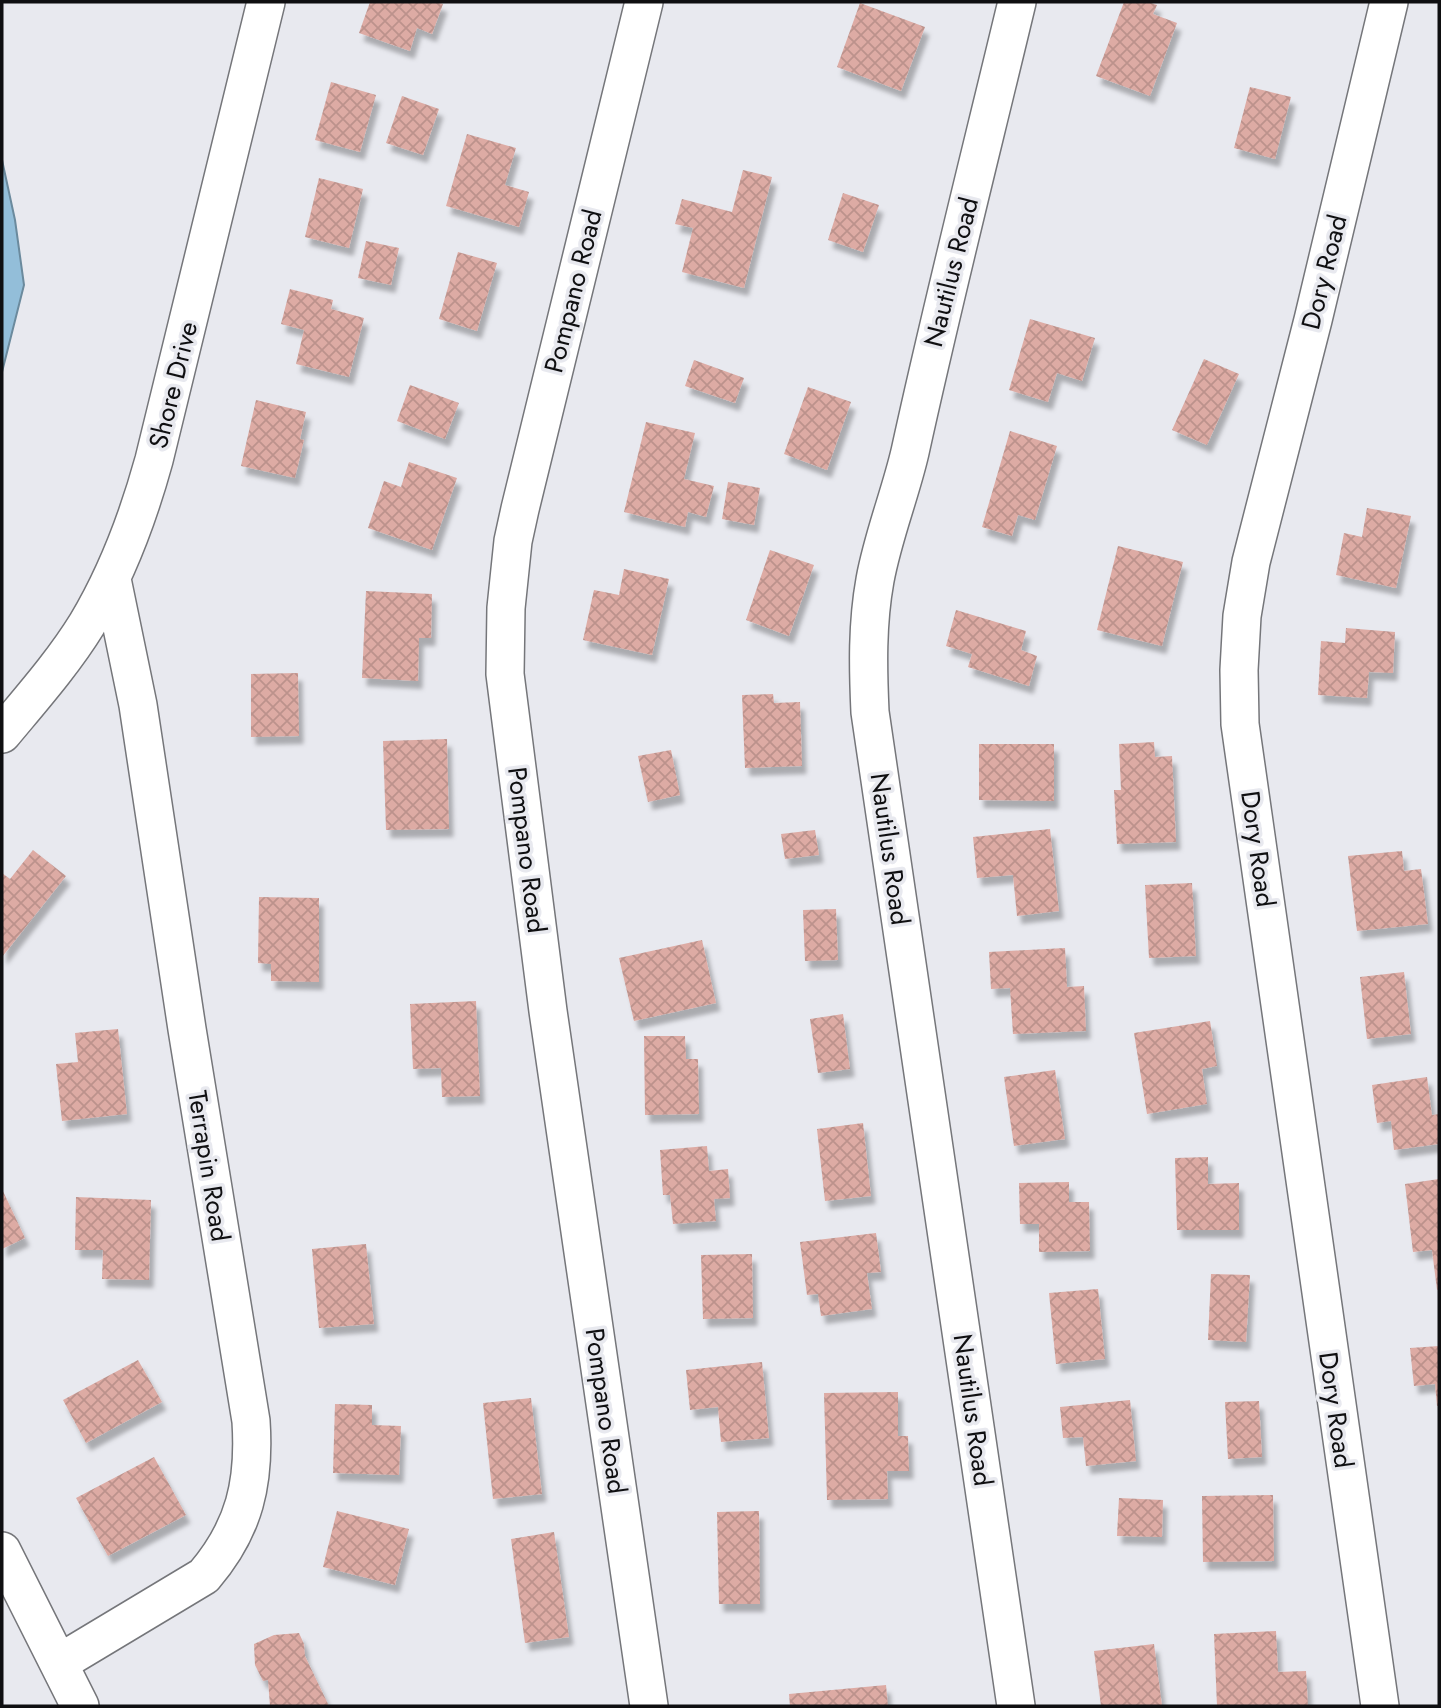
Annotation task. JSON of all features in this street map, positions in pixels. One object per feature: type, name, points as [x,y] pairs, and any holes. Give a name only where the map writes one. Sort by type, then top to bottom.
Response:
[{"type":"street","name":"Shore Drive","points":[[2,734],[46,681],[86,625],[112,579],[135,525],[154,460],[266,2]]},
{"type":"street","name":"Pompano Road","points":[[644,2],[513,541],[506,608],[505,674],[548,1011],[649,1706]]},
{"type":"street","name":"Nautilus Road","points":[[1016,1706],[870,712],[868,668],[869,623],[876,579],[892,514],[901,493],[929,362],[1017,2]]},
{"type":"street","name":"Dory Road","points":[[1380,1706],[1240,724],[1239,670],[1242,616],[1251,562],[1313,320],[1389,2]]},
{"type":"street","name":"Terrapin Road","points":[[59,1663],[204,1576],[216,1562],[235,1530],[248,1495],[254,1458],[251,1421],[187,1030],[138,705],[112,579]]},
{"type":"street","points":[[2,1551],[80,1706]]},
{"type":"water","points":[[2,160],[15,220],[24,285],[2,372]]},
{"type":"building","points":[[370,2],[443,4],[432,34],[417,28],[410,51],[359,33]]},
{"type":"building","points":[[1124,2],[1148,2],[1157,5],[1153,14],[1177,23],[1150,96],[1096,76]]},
{"type":"building","points":[[860,3],[925,27],[901,91],[837,67]]},
{"type":"building","points":[[331,82],[376,95],[360,152],[315,140]]},
{"type":"building","points":[[1250,87],[1291,97],[1275,159],[1234,148]]},
{"type":"building","points":[[402,96],[439,109],[423,155],[386,143]]},
{"type":"building","points":[[467,134],[516,148],[505,185],[529,192],[519,227],[446,206]]},
{"type":"building","points":[[743,170],[772,177],[744,288],[682,272],[693,228],[675,224],[682,199],[732,212]]},
{"type":"building","points":[[319,178],[363,189],[349,248],[305,237]]},
{"type":"building","points":[[843,193],[879,205],[863,252],[828,240]]},
{"type":"building","points":[[366,241],[399,248],[391,285],[358,278]]},
{"type":"building","points":[[458,252],[497,263],[477,331],[439,319]]},
{"type":"building","points":[[290,289],[333,300],[331,309],[364,318],[349,377],[296,364],[304,330],[281,324]]},
{"type":"building","points":[[1030,319],[1095,338],[1082,381],[1057,373],[1048,402],[1009,390]]},
{"type":"building","points":[[1204,359],[1239,374],[1207,445],[1172,430]]},
{"type":"building","points":[[694,360],[744,378],[735,403],[685,386]]},
{"type":"building","points":[[410,385],[459,403],[445,439],[397,421]]},
{"type":"building","points":[[808,387],[851,402],[827,470],[784,454]]},
{"type":"building","points":[[256,400],[306,412],[300,439],[304,440],[295,478],[241,466]]},
{"type":"building","points":[[646,422],[695,433],[684,479],[714,486],[706,517],[688,512],[685,527],[624,512]]},
{"type":"building","points":[[1010,431],[1057,446],[1035,520],[1018,515],[1012,536],[982,527]]},
{"type":"building","points":[[409,462],[457,478],[432,550],[368,528],[384,481],[401,487]]},
{"type":"building","points":[[728,482],[760,488],[754,525],[722,519]]},
{"type":"building","points":[[1367,508],[1411,516],[1396,588],[1336,575],[1344,533],[1362,537]]},
{"type":"building","points":[[1118,546],[1183,562],[1162,646],[1097,630]]},
{"type":"building","points":[[770,550],[814,565],[789,636],[746,620]]},
{"type":"building","points":[[624,569],[669,579],[652,655],[583,640],[594,590],[619,595]]},
{"type":"building","points":[[366,591],[432,594],[431,638],[419,638],[418,681],[362,678]]},
{"type":"building","points":[[956,610],[1026,631],[1021,650],[1037,656],[1029,686],[968,667],[972,654],[946,646]]},
{"type":"building","points":[[1346,628],[1395,632],[1393,673],[1369,672],[1367,698],[1318,695],[1321,641],[1345,643]]},
{"type":"building","points":[[298,673],[299,736],[251,737],[251,674]]},
{"type":"building","points":[[773,694],[774,703],[800,702],[802,766],[745,768],[742,695]]},
{"type":"building","points":[[447,739],[449,829],[386,830],[383,741]]},
{"type":"building","points":[[1154,742],[1155,757],[1172,756],[1176,842],[1117,844],[1114,790],[1121,790],[1119,744]]},
{"type":"building","points":[[979,744],[1054,744],[1054,801],[979,800]]},
{"type":"building","points":[[671,750],[680,795],[648,802],[638,756]]},
{"type":"building","points":[[1050,829],[1059,911],[1017,916],[1013,875],[977,878],[973,837]]},
{"type":"building","points":[[815,830],[819,855],[785,859],[781,834]]},
{"type":"building","points":[[33,850],[66,876],[2,957],[2,873],[10,879]]},
{"type":"building","points":[[1402,851],[1404,871],[1421,869],[1428,924],[1357,931],[1348,856]]},
{"type":"building","points":[[1192,883],[1196,956],[1149,958],[1145,885]]},
{"type":"building","points":[[259,897],[319,898],[319,982],[271,981],[271,964],[258,963]]},
{"type":"building","points":[[836,909],[838,960],[805,961],[803,910]]},
{"type":"building","points":[[702,940],[716,1003],[634,1021],[619,958]]},
{"type":"building","points":[[1065,948],[1067,987],[1084,986],[1086,1031],[1013,1034],[1010,988],[991,989],[989,952]]},
{"type":"building","points":[[1404,972],[1411,1034],[1367,1039],[1360,977]]},
{"type":"building","points":[[476,1001],[480,1096],[442,1097],[441,1068],[413,1069],[410,1004]]},
{"type":"building","points":[[843,1014],[850,1069],[818,1073],[810,1019]]},
{"type":"building","points":[[1210,1021],[1217,1066],[1202,1069],[1207,1104],[1147,1114],[1134,1033]]},
{"type":"building","points":[[118,1029],[127,1114],[62,1121],[56,1064],[78,1062],[75,1033]]},
{"type":"building","points":[[644,1036],[685,1036],[686,1059],[698,1059],[699,1114],[645,1115]]},
{"type":"building","points":[[1055,1070],[1065,1139],[1014,1146],[1004,1077]]},
{"type":"building","points":[[1427,1077],[1432,1115],[1439,1114],[1439,1144],[1394,1150],[1391,1121],[1377,1123],[1372,1085]]},
{"type":"building","points":[[863,1123],[871,1196],[825,1201],[817,1129]]},
{"type":"building","points":[[707,1146],[709,1171],[728,1169],[730,1198],[714,1199],[716,1221],[673,1224],[670,1195],[663,1195],[660,1150]]},
{"type":"building","points":[[1208,1157],[1208,1184],[1239,1183],[1239,1230],[1177,1230],[1175,1158]]},
{"type":"building","points":[[1439,1179],[1437,1290],[1432,1250],[1413,1252],[1405,1184]]},
{"type":"building","points":[[1069,1182],[1069,1202],[1089,1202],[1090,1251],[1039,1252],[1039,1224],[1020,1224],[1019,1183]]},
{"type":"building","points":[[2,1189],[25,1238],[2,1249]]},
{"type":"building","points":[[76,1197],[151,1200],[149,1280],[102,1279],[103,1250],[75,1250]]},
{"type":"building","points":[[876,1233],[881,1272],[867,1273],[872,1309],[821,1316],[818,1294],[807,1295],[800,1242]]},
{"type":"building","points":[[366,1244],[374,1324],[319,1328],[312,1249]]},
{"type":"building","points":[[752,1254],[753,1318],[703,1319],[701,1255]]},
{"type":"building","points":[[1211,1274],[1250,1275],[1246,1342],[1208,1340]]},
{"type":"building","points":[[1098,1289],[1105,1359],[1056,1364],[1049,1293]]},
{"type":"building","points":[[1439,1346],[1437,1406],[1435,1384],[1414,1386],[1410,1348]]},
{"type":"building","points":[[138,1360],[162,1402],[86,1443],[63,1400]]},
{"type":"building","points":[[762,1362],[769,1438],[721,1442],[718,1407],[690,1410],[686,1370]]},
{"type":"building","points":[[898,1392],[898,1436],[908,1436],[909,1471],[887,1471],[888,1499],[827,1500],[824,1393]]},
{"type":"building","points":[[531,1398],[542,1494],[493,1499],[483,1403]]},
{"type":"building","points":[[1130,1400],[1136,1461],[1086,1466],[1083,1437],[1063,1438],[1060,1407]]},
{"type":"building","points":[[1259,1401],[1262,1457],[1228,1459],[1225,1402]]},
{"type":"building","points":[[335,1404],[372,1405],[372,1425],[401,1426],[399,1475],[333,1473]]},
{"type":"building","points":[[154,1457],[186,1515],[108,1556],[76,1498]]},
{"type":"building","points":[[1273,1495],[1274,1561],[1203,1562],[1202,1496]]},
{"type":"building","points":[[1119,1498],[1163,1500],[1162,1537],[1117,1536]]},
{"type":"building","points":[[337,1511],[409,1529],[395,1585],[323,1567]]},
{"type":"building","points":[[759,1511],[760,1604],[719,1604],[717,1512]]},
{"type":"building","points":[[554,1532],[569,1637],[525,1643],[511,1539]]},
{"type":"building","points":[[1276,1631],[1278,1672],[1306,1671],[1308,1706],[1217,1706],[1214,1634]]},
{"type":"building","points":[[299,1633],[305,1656],[329,1706],[270,1706],[268,1680],[263,1681],[255,1665],[254,1644],[274,1635]]},
{"type":"building","points":[[1154,1644],[1162,1706],[1101,1706],[1094,1651]]},
{"type":"building","points":[[886,1685],[888,1706],[790,1706],[789,1694]]}]
